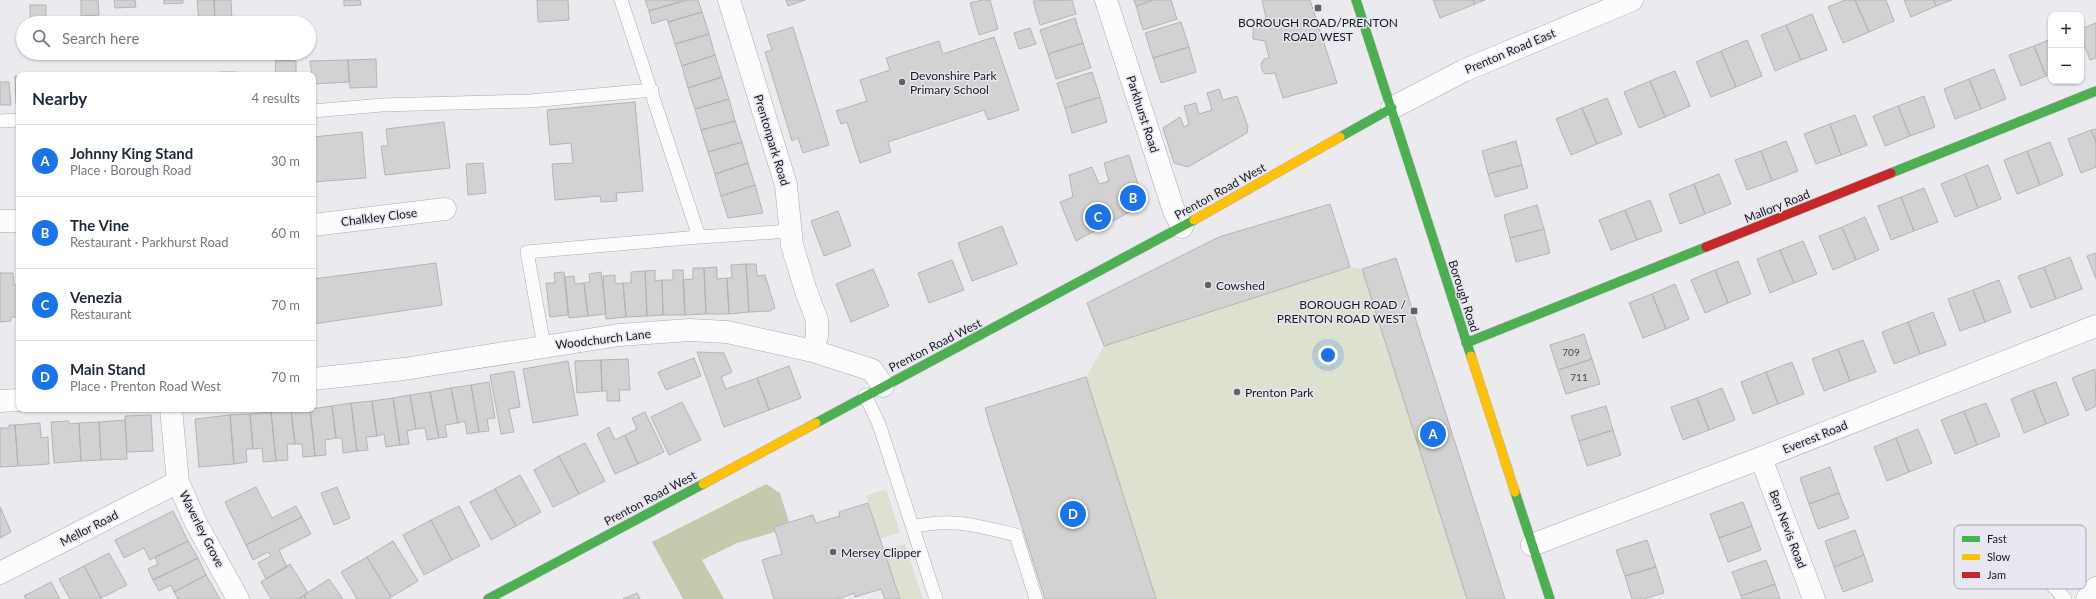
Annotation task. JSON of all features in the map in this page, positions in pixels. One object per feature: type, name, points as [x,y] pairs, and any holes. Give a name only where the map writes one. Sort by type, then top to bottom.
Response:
[{"type":"street","name":"Prentonpark Road","points":[[729,0],[786,185],[792,245],[806,291],[817,320],[817,336],[813,351]]},
{"type":"street","name":"Parkhurst Road","points":[[1106,0],[1173,208],[1182,227]]},
{"type":"street","name":"Borough Road","points":[[1356,0],[1550,599]]},
{"type":"street","name":"Prenton Road East","points":[[1392,108],[1463,71],[1632,0]]},
{"type":"street","name":"Mallory Road","points":[[1466,343],[2096,91]]},
{"type":"street","name":"Prenton Road West","points":[[488,599],[874,390],[1029,310],[1182,227],[1392,108]]},
{"type":"street","name":"Chalkley Close","points":[[316,225],[445,209]]},
{"type":"street","points":[[0,222],[16,221]]},
{"type":"street","name":"Everest Road","points":[[1532,545],[1761,458],[2096,326]]},
{"type":"street","name":"Woodchurch Lane","points":[[316,379],[404,369],[619,335],[690,330],[727,332],[813,351],[872,370],[874,390]]},
{"type":"street","points":[[0,401],[16,400]]},
{"type":"street","name":"Waverley Grove","points":[[171,412],[178,482],[196,523],[238,599]]},
{"type":"street","name":"Ben Nevis Road","points":[[1761,458],[1814,599]]},
{"type":"street","name":"Mellor Road","points":[[0,573],[178,482]]},
{"type":"street","points":[[2087,599],[2096,588]]},
{"type":"lane","points":[[621,0],[652,90],[699,237]]},
{"type":"lane","points":[[316,111],[382,106],[530,101],[652,90]]},
{"type":"lane","points":[[0,121],[16,120]]},
{"type":"lane","points":[[544,346],[527,252],[699,237],[791,231]]},
{"type":"lane","points":[[874,390],[879,424],[936,599]]},
{"type":"lane","points":[[913,527],[932,522],[966,523],[1016,535],[1036,599]]},
{"type":"lane","points":[[2056,589],[2065,599]]},
{"type":"green space","name":"Prenton Park","points":[[1330,204],[1350,267],[1362,269],[1396,258],[1505,599],[1045,599],[985,408],[1086,377],[1104,346],[1087,303],[1219,237]]},
{"type":"green space","points":[[766,484],[780,493],[789,522],[774,527],[775,532],[737,543],[702,560],[724,599],[683,599],[652,542]]},
{"type":"green space","points":[[886,489],[900,532],[880,539],[866,496]]},
{"type":"green space","points":[[905,544],[923,599],[900,599],[895,582],[893,582],[883,551]]},
{"type":"building","points":[[81,0],[98,0],[99,15],[81,16]]},
{"type":"building","points":[[114,0],[135,0],[136,7],[115,8]]},
{"type":"building","points":[[164,0],[183,0],[183,3],[164,4]]},
{"type":"building","points":[[197,0],[214,0],[215,16],[198,16]]},
{"type":"building","points":[[214,0],[231,0],[232,16],[215,16]]},
{"type":"building","points":[[344,0],[360,0],[361,5],[344,6]]},
{"type":"building","points":[[537,0],[568,0],[569,20],[538,22]]},
{"type":"building","points":[[645,0],[686,0],[649,11]]},
{"type":"building","points":[[686,0],[698,0],[702,12],[668,22],[667,19],[652,24],[649,11]]},
{"type":"building","points":[[786,0],[805,0],[788,6]]},
{"type":"building","points":[[990,0],[998,29],[979,35],[970,3]]},
{"type":"building","points":[[1072,0],[1076,14],[1040,25],[1033,1]]},
{"type":"building","points":[[1134,0],[1153,0],[1136,6]]},
{"type":"building","points":[[1153,0],[1171,0],[1177,19],[1143,30],[1136,6]]},
{"type":"building","points":[[1262,0],[1310,0],[1337,83],[1283,98],[1275,73],[1265,74],[1262,70],[1261,64],[1264,59],[1269,58],[1265,41],[1253,39],[1253,26],[1260,25],[1259,21],[1266,18]]},
{"type":"building","points":[[1433,0],[1473,0],[1475,4],[1440,18]]},
{"type":"building","points":[[1473,0],[1485,0],[1475,4]]},
{"type":"building","points":[[1845,0],[1855,0],[1869,32],[1843,43],[1828,7]]},
{"type":"building","points":[[1855,0],[1886,0],[1894,21],[1869,32]]},
{"type":"building","points":[[1904,0],[1934,0],[1936,6],[1911,17]]},
{"type":"building","points":[[1934,0],[1952,0],[1936,6]]},
{"type":"building","points":[[30,5],[46,5],[46,16],[30,16]]},
{"type":"building","points":[[702,12],[709,34],[675,44],[668,22]]},
{"type":"building","points":[[1812,14],[1827,50],[1801,60],[1786,25]]},
{"type":"building","points":[[1075,18],[1083,43],[1048,54],[1040,30]]},
{"type":"building","points":[[1181,22],[1189,47],[1153,58],[1145,33]]},
{"type":"building","points":[[2096,23],[2096,58],[2090,60],[2084,44],[2084,28]]},
{"type":"building","points":[[1786,25],[1801,60],[1775,71],[1761,35]]},
{"type":"building","points":[[793,27],[829,145],[803,153],[798,138],[792,141],[765,52],[772,50],[767,35]]},
{"type":"building","points":[[1030,28],[1036,44],[1019,49],[1014,33]]},
{"type":"building","points":[[709,34],[715,55],[682,66],[675,44]]},
{"type":"building","points":[[994,37],[1019,110],[988,120],[984,110],[888,142],[891,152],[860,163],[847,122],[841,124],[836,111],[867,101],[860,80],[890,70],[886,58],[939,41],[943,54]]},
{"type":"building","points":[[1747,40],[1762,76],[1736,87],[1721,51]]},
{"type":"building","points":[[2048,40],[2048,75],[2046,76],[2034,46]]},
{"type":"building","points":[[1083,43],[1091,68],[1056,79],[1048,54]]},
{"type":"building","points":[[2034,46],[2046,76],[2021,86],[2009,55]]},
{"type":"building","points":[[1189,47],[1196,72],[1161,83],[1153,58]]},
{"type":"building","points":[[1721,51],[1736,87],[1711,97],[1696,62]]},
{"type":"building","points":[[715,55],[722,77],[688,88],[682,66]]},
{"type":"building","points":[[376,59],[377,87],[350,88],[348,60]]},
{"type":"building","points":[[276,60],[296,61],[296,72],[275,72]]},
{"type":"building","points":[[348,60],[349,82],[316,84],[316,72],[311,72],[310,61]]},
{"type":"building","points":[[1994,69],[2006,99],[1981,109],[1969,79]]},
{"type":"building","points":[[1675,71],[1690,106],[1665,117],[1650,81]]},
{"type":"building","points":[[1092,72],[1100,97],[1065,108],[1057,83]]},
{"type":"building","points":[[15,76],[16,76],[16,104]]},
{"type":"building","points":[[722,77],[729,99],[695,109],[688,88]]},
{"type":"building","points":[[1969,79],[1981,109],[1955,119],[1944,89]]},
{"type":"building","points":[[1650,81],[1665,117],[1639,128],[1624,92]]},
{"type":"building","points":[[0,82],[9,82],[11,105],[0,105]]},
{"type":"building","points":[[1219,89],[1223,100],[1237,96],[1248,127],[1247,133],[1188,167],[1174,163],[1163,128],[1180,117],[1184,127],[1189,124],[1184,106],[1196,103],[1199,114],[1212,110],[1207,93]]},
{"type":"building","points":[[1924,96],[1935,127],[1910,136],[1898,106]]},
{"type":"building","points":[[1100,97],[1107,122],[1072,133],[1065,108]]},
{"type":"building","points":[[1607,98],[1622,134],[1597,144],[1582,108]]},
{"type":"building","points":[[729,99],[735,121],[701,130],[695,109]]},
{"type":"building","points":[[635,102],[643,191],[616,193],[617,201],[601,202],[600,196],[555,200],[552,164],[573,163],[571,143],[550,145],[547,110]]},
{"type":"building","points":[[1898,106],[1910,136],[1885,146],[1873,116]]},
{"type":"building","points":[[1582,108],[1597,144],[1571,155],[1556,119]]},
{"type":"building","points":[[1855,115],[1867,145],[1841,155],[1830,124]]},
{"type":"building","points":[[735,121],[742,142],[708,152],[701,130]]},
{"type":"building","points":[[444,122],[450,168],[385,175],[381,146],[388,146],[386,129]]},
{"type":"building","points":[[1830,124],[1841,155],[1816,164],[1804,134]]},
{"type":"building","points":[[2096,129],[2096,142],[2091,130]]},
{"type":"building","points":[[2091,130],[2096,142],[2096,167],[2081,173],[2068,139]]},
{"type":"building","points":[[362,132],[366,178],[316,182],[316,137]]},
{"type":"building","points":[[1516,141],[1522,165],[1488,174],[1482,151]]},
{"type":"building","points":[[1786,141],[1798,171],[1772,181],[1761,151]]},
{"type":"building","points":[[742,142],[748,163],[715,174],[708,152]]},
{"type":"building","points":[[2050,142],[2063,175],[2040,185],[2027,151]]},
{"type":"building","points":[[1761,151],[1772,181],[1747,190],[1735,160]]},
{"type":"building","points":[[2027,151],[2040,185],[2017,194],[2004,160]]},
{"type":"building","points":[[1129,155],[1144,204],[1076,241],[1060,202],[1073,197],[1069,175],[1092,167],[1099,184],[1109,181],[1104,163]]},
{"type":"building","points":[[483,163],[486,193],[468,195],[466,164]]},
{"type":"building","points":[[748,163],[755,185],[721,196],[715,174]]},
{"type":"building","points":[[1522,165],[1528,188],[1495,197],[1488,174]]},
{"type":"building","points":[[1988,165],[2001,199],[1978,208],[1965,174]]},
{"type":"building","points":[[1719,174],[1731,204],[1705,214],[1694,184]]},
{"type":"building","points":[[1965,174],[1978,208],[1955,217],[1941,184]]},
{"type":"building","points":[[1694,184],[1705,214],[1680,224],[1669,194]]},
{"type":"building","points":[[755,185],[763,213],[728,218],[721,196]]},
{"type":"building","points":[[1924,188],[1938,222],[1914,231],[1901,197]]},
{"type":"building","points":[[1901,197],[1914,231],[1891,240],[1878,206]]},
{"type":"building","points":[[1650,200],[1662,231],[1637,240],[1625,210]]},
{"type":"building","name":"Cowshed","points":[[1330,204],[1350,267],[1104,346],[1087,303],[1219,237]]},
{"type":"building","points":[[1537,205],[1544,229],[1510,238],[1504,215]]},
{"type":"building","points":[[1625,210],[1637,240],[1611,250],[1599,220]]},
{"type":"building","points":[[838,211],[851,246],[824,256],[811,221]]},
{"type":"building","points":[[1865,217],[1879,250],[1856,260],[1842,227]]},
{"type":"building","points":[[1002,226],[1017,264],[972,281],[958,243]]},
{"type":"building","points":[[1842,227],[1856,260],[1833,270],[1819,236]]},
{"type":"building","points":[[1544,229],[1550,253],[1516,262],[1510,238]]},
{"type":"building","points":[[1803,241],[1817,274],[1794,283],[1780,250]]},
{"type":"building","points":[[1780,250],[1794,283],[1770,293],[1757,259]]},
{"type":"building","points":[[2096,253],[2096,279],[2087,256]]},
{"type":"building","points":[[2070,257],[2082,289],[2056,299],[2044,267]]},
{"type":"building","points":[[1396,258],[1505,599],[1467,599],[1362,269]]},
{"type":"building","points":[[952,260],[964,290],[929,303],[918,273]]},
{"type":"building","points":[[1738,261],[1751,294],[1728,303],[1715,270]]},
{"type":"building","points":[[436,263],[442,305],[316,324],[316,279]]},
{"type":"building","points":[[746,264],[749,312],[729,314],[727,278],[732,278],[731,265]]},
{"type":"building","points":[[746,264],[756,264],[757,276],[765,275],[775,308],[770,311],[749,312]]},
{"type":"building","points":[[717,267],[717,279],[727,278],[729,314],[706,314],[704,268]]},
{"type":"building","points":[[2044,267],[2056,299],[2031,308],[2018,276]]},
{"type":"building","points":[[693,268],[704,268],[706,314],[685,315],[683,280],[693,279]]},
{"type":"building","points":[[873,269],[889,306],[851,322],[836,284]]},
{"type":"building","points":[[655,270],[655,281],[662,280],[663,315],[647,316],[645,271]]},
{"type":"building","points":[[673,270],[683,270],[685,315],[663,315],[662,280],[673,280]]},
{"type":"building","points":[[1715,270],[1728,303],[1705,313],[1691,280]]},
{"type":"building","points":[[645,271],[647,316],[626,317],[623,283],[631,283],[631,272]]},
{"type":"building","points":[[564,272],[568,315],[550,317],[546,283],[555,283],[554,273]]},
{"type":"building","points":[[601,272],[606,314],[588,316],[584,283],[590,282],[589,274]]},
{"type":"building","points":[[0,273],[13,273],[14,285],[16,285],[16,317],[11,317],[11,321],[0,322]]},
{"type":"building","points":[[615,275],[615,284],[623,283],[626,317],[606,319],[603,276]]},
{"type":"building","points":[[574,276],[575,284],[584,283],[588,316],[569,318],[565,277]]},
{"type":"building","points":[[1999,280],[2011,312],[1985,322],[1973,290]]},
{"type":"building","points":[[1675,284],[1689,319],[1666,329],[1652,294]]},
{"type":"building","points":[[1973,290],[1985,322],[1960,331],[1948,299]]},
{"type":"building","points":[[1652,294],[1666,329],[1643,338],[1629,303]]},
{"type":"building","points":[[1933,312],[1946,345],[1920,354],[1908,322]]},
{"type":"building","points":[[1908,322],[1920,354],[1894,364],[1882,332]]},
{"type":"building","points":[[1584,334],[1592,359],[1558,370],[1550,345]]},
{"type":"building","points":[[1863,340],[1876,372],[1850,381],[1838,349]]},
{"type":"building","points":[[1838,349],[1850,381],[1824,391],[1812,359]]},
{"type":"building","points":[[697,352],[724,353],[732,372],[721,377],[726,389],[757,378],[769,410],[724,427]]},
{"type":"building","points":[[694,358],[701,376],[666,390],[658,372]]},
{"type":"building","points":[[628,359],[630,390],[619,390],[620,401],[607,401],[607,391],[602,391],[601,360]]},
{"type":"building","points":[[1592,359],[1600,384],[1566,394],[1558,370]]},
{"type":"building","points":[[601,360],[602,391],[577,393],[575,361]]},
{"type":"building","points":[[568,361],[578,415],[533,423],[523,369]]},
{"type":"building","points":[[1792,362],[1804,394],[1778,404],[1766,372]]},
{"type":"building","points":[[789,366],[801,398],[769,410],[757,378]]},
{"type":"building","points":[[2095,369],[2096,406],[2086,411],[2072,378]]},
{"type":"building","points":[[514,371],[520,407],[509,409],[514,432],[501,434],[490,375]]},
{"type":"building","points":[[1766,372],[1778,404],[1753,414],[1741,382]]},
{"type":"building","points":[[1086,377],[1156,599],[1045,599],[991,429],[985,408]]},
{"type":"building","points":[[489,382],[495,418],[487,419],[489,431],[479,432],[471,385]]},
{"type":"building","points":[[2056,382],[2069,415],[2046,424],[2033,390]]},
{"type":"building","points":[[471,385],[479,432],[467,434],[465,421],[458,423],[451,388]]},
{"type":"building","points":[[451,388],[458,423],[445,425],[447,437],[439,438],[430,392]]},
{"type":"building","points":[[1722,388],[1735,420],[1709,430],[1697,398]]},
{"type":"building","points":[[2033,390],[2046,424],[2024,433],[2011,399]]},
{"type":"building","points":[[430,392],[439,438],[427,440],[425,428],[416,429],[410,395]]},
{"type":"building","points":[[410,395],[416,429],[407,431],[409,444],[400,445],[393,398]]},
{"type":"building","points":[[393,398],[400,445],[386,447],[384,434],[377,436],[372,401]]},
{"type":"building","points":[[1697,398],[1709,430],[1683,440],[1671,407]]},
{"type":"building","points":[[372,401],[377,436],[366,437],[368,450],[357,451],[351,403]]},
{"type":"building","points":[[682,402],[701,440],[669,455],[651,417]]},
{"type":"building","points":[[351,403],[357,451],[343,453],[342,438],[336,438],[332,406]]},
{"type":"building","points":[[1986,403],[2000,436],[1977,445],[1964,411]]},
{"type":"building","points":[[332,406],[336,438],[325,440],[326,455],[315,456],[310,412],[316,412],[316,408]]},
{"type":"building","points":[[1606,406],[1613,430],[1579,441],[1571,416]]},
{"type":"building","points":[[1964,411],[1977,445],[1955,454],[1941,420]]},
{"type":"building","points":[[271,412],[291,412],[295,444],[287,444],[288,460],[276,461]]},
{"type":"building","points":[[271,412],[276,461],[263,462],[262,448],[253,449],[250,414]]},
{"type":"building","points":[[291,412],[310,412],[315,456],[303,457],[302,444],[295,444]]},
{"type":"building","points":[[645,412],[664,452],[638,464],[625,435],[637,429],[632,418]]},
{"type":"building","points":[[250,414],[253,449],[246,449],[247,462],[234,464],[230,415]]},
{"type":"building","points":[[151,415],[153,451],[127,452],[125,416]]},
{"type":"building","points":[[230,415],[234,464],[199,467],[195,419]]},
{"type":"building","points":[[125,420],[127,459],[101,460],[99,422]]},
{"type":"building","points":[[69,421],[69,424],[79,423],[81,461],[54,463],[51,422]]},
{"type":"building","points":[[99,422],[101,460],[81,461],[79,423]]},
{"type":"building","points":[[40,423],[41,438],[48,437],[49,464],[18,466],[15,425]]},
{"type":"building","points":[[9,425],[15,425],[18,466],[0,467],[0,428],[9,428]]},
{"type":"building","points":[[609,427],[615,440],[625,435],[638,464],[615,474],[597,434]]},
{"type":"building","points":[[1918,429],[1932,463],[1909,472],[1896,438]]},
{"type":"building","points":[[1613,430],[1621,455],[1587,466],[1579,441]]},
{"type":"building","points":[[1896,438],[1909,472],[1887,481],[1874,447]]},
{"type":"building","points":[[585,443],[605,481],[579,494],[559,456]]},
{"type":"building","points":[[559,456],[579,494],[553,507],[534,470]]},
{"type":"building","points":[[1830,467],[1839,493],[1809,504],[1800,478]]},
{"type":"building","points":[[520,475],[541,512],[516,526],[495,489]]},
{"type":"building","points":[[256,487],[272,518],[296,506],[302,517],[246,545],[225,502]]},
{"type":"building","points":[[337,487],[350,518],[334,525],[321,493]]},
{"type":"building","points":[[495,489],[516,526],[491,540],[470,502]]},
{"type":"building","points":[[1839,493],[1849,518],[1818,529],[1809,504]]},
{"type":"building","points":[[1743,502],[1752,526],[1719,538],[1710,514]]},
{"type":"building","name":"Mersey Clipper","points":[[868,503],[900,599],[885,599],[881,589],[855,597],[854,593],[838,599],[774,599],[762,560],[782,554],[774,527],[813,515],[816,523],[840,516],[839,512]]},
{"type":"building","points":[[459,506],[480,546],[452,560],[431,520]]},
{"type":"building","points":[[0,507],[11,532],[0,538]]},
{"type":"building","points":[[173,511],[188,541],[150,560],[144,548],[124,558],[115,540]]},
{"type":"building","points":[[302,517],[311,534],[279,550],[287,567],[266,579],[258,563],[271,556],[268,552],[253,560],[246,545]]},
{"type":"building","points":[[431,520],[452,560],[424,575],[403,535]]},
{"type":"building","points":[[1752,526],[1761,550],[1728,562],[1719,538]]},
{"type":"building","points":[[1855,530],[1864,555],[1834,567],[1825,541]]},
{"type":"building","points":[[1647,540],[1656,567],[1625,576],[1616,550]]},
{"type":"building","points":[[188,541],[198,558],[153,580],[148,569],[158,564],[155,557]]},
{"type":"building","points":[[393,541],[418,581],[391,597],[367,557]]},
{"type":"building","points":[[109,553],[127,585],[101,598],[84,566]]},
{"type":"building","points":[[1864,555],[1873,581],[1843,592],[1834,567]]},
{"type":"building","points":[[367,557],[391,597],[388,599],[357,599],[341,572]]},
{"type":"building","points":[[198,558],[206,575],[174,592],[171,585],[159,591],[153,580]]},
{"type":"building","points":[[1766,560],[1775,584],[1741,596],[1732,572]]},
{"type":"building","points":[[290,564],[308,593],[298,599],[271,599],[261,582]]},
{"type":"building","points":[[84,566],[101,598],[100,599],[70,599],[59,579]]},
{"type":"building","points":[[1656,567],[1664,593],[1644,599],[1632,599],[1625,576]]},
{"type":"building","points":[[206,575],[220,599],[178,599],[174,592]]},
{"type":"building","points":[[329,579],[343,599],[306,599],[304,595]]},
{"type":"building","points":[[51,582],[60,599],[26,599],[24,596]]},
{"type":"building","points":[[1775,584],[1780,599],[1742,599],[1741,596]]},
{"type":"building","points":[[637,593],[640,599],[623,599]]},
{"type":"building","points":[[304,595],[306,599],[298,599]]},
{"type":"traffic: fast","points":[[1356,0],[1471,356]]},
{"type":"traffic: fast","points":[[1891,173],[2096,91]]},
{"type":"traffic: fast","points":[[1340,137],[1392,108]]},
{"type":"traffic: fast","points":[[816,423],[1194,220]]},
{"type":"traffic: fast","points":[[1466,343],[1706,247]]},
{"type":"traffic: fast","points":[[488,599],[703,484]]},
{"type":"traffic: fast","points":[[1515,492],[1550,599]]},
{"type":"traffic: slow","points":[[1194,220],[1340,137]]},
{"type":"traffic: slow","points":[[1471,356],[1515,492]]},
{"type":"traffic: slow","points":[[703,484],[816,423]]},
{"type":"traffic: jam","points":[[1706,247],[1891,173]]},
{"type":"place","name":"BOROUGH ROAD/PRENTON ROAD WEST","points":[[1318,8]]},
{"type":"place","name":"Devonshire Park Primary School","points":[[902,82]]},
{"type":"place","name":"The Vine","points":[[1133,198]]},
{"type":"place","name":"Venezia","points":[[1098,217]]},
{"type":"place","name":"Cowshed","points":[[1208,285]]},
{"type":"place","name":"BOROUGH ROAD / PRENTON ROAD WEST","points":[[1414,311]]},
{"type":"place","name":"Prenton Park","points":[[1237,392]]},
{"type":"place","name":"Johnny King Stand","points":[[1433,434]]},
{"type":"place","name":"Main Stand","points":[[1073,514]]},
{"type":"place","name":"Mersey Clipper","points":[[833,552]]}]
